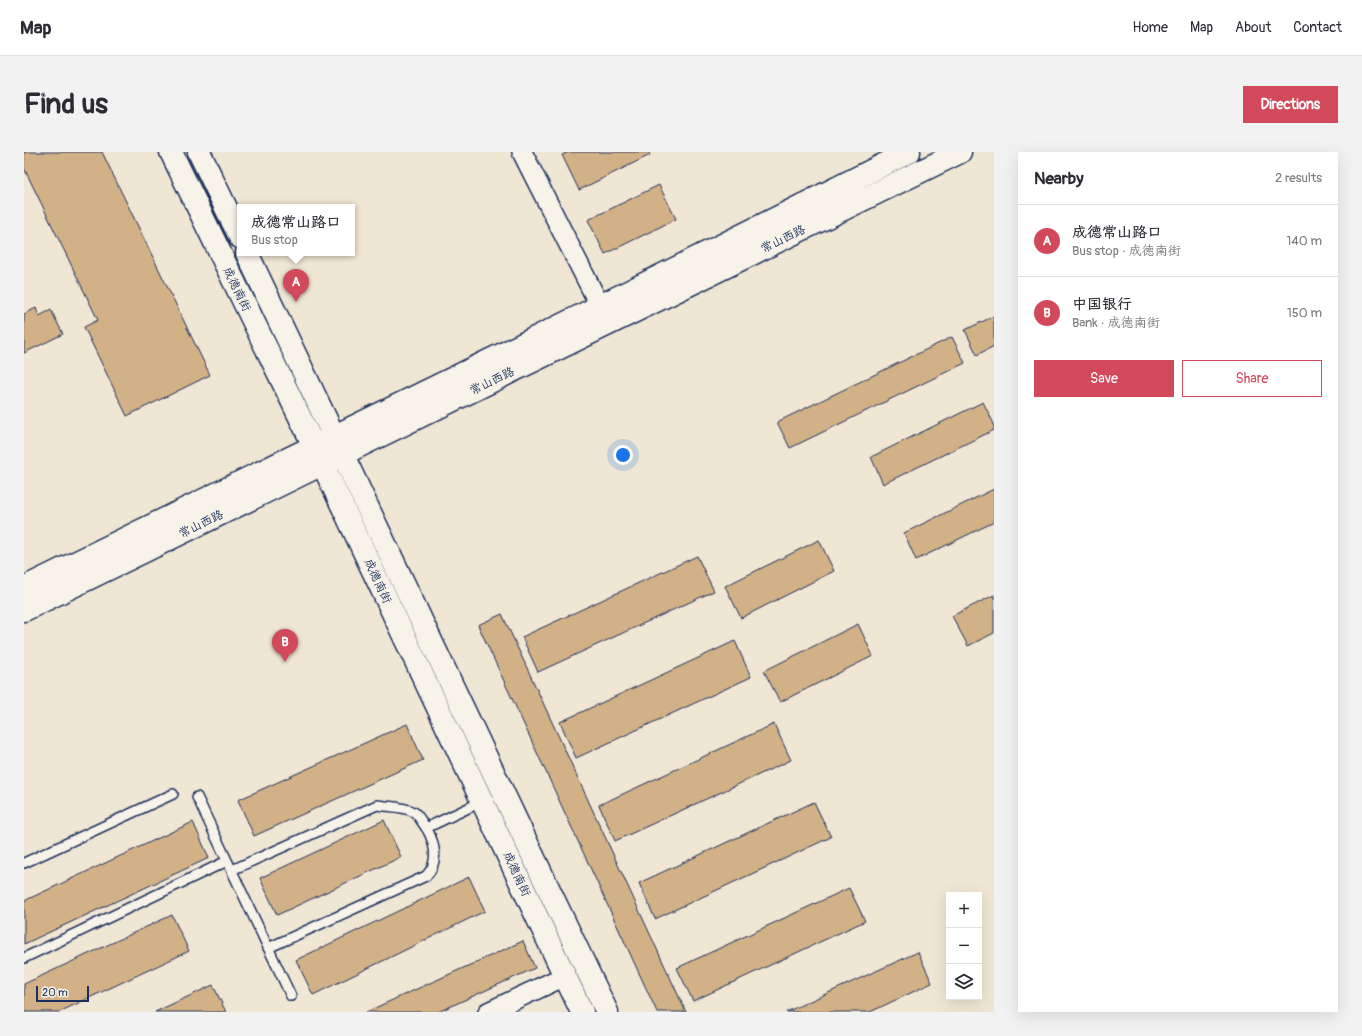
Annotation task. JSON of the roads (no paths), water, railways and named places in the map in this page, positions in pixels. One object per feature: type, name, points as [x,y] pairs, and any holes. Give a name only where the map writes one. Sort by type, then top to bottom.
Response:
[{"type":"main road","name":"成德南街","points":[[170,152],[318,455],[582,1012]]},
{"type":"main road","points":[[199,152],[237,231]]},
{"type":"main road","name":"常山西路","points":[[338,445],[600,306],[909,152]]},
{"type":"main road","name":"常山西路","points":[[24,610],[338,445],[960,152]]},
{"type":"main road","name":"成德南街","points":[[249,256],[607,1012]]},
{"type":"main road","name":"常山西路","points":[[24,588],[318,455]]},
{"type":"street","points":[[522,152],[600,306]]},
{"type":"street","points":[[488,1012],[565,976]]},
{"type":"lane","points":[[24,863],[173,794]]},
{"type":"lane","points":[[197,797],[291,996]]},
{"type":"lane","points":[[426,828],[483,801]]},
{"type":"lane","points":[[232,870],[377,806],[402,808],[415,813],[426,828],[434,843],[435,859],[432,870],[426,876],[268,948]]},
{"type":"lane","points":[[24,958],[227,861]]},
{"type":"place","name":"成德常山路口","points":[[296,302]]},
{"type":"place","name":"中国银行","points":[[285,662]]}]
